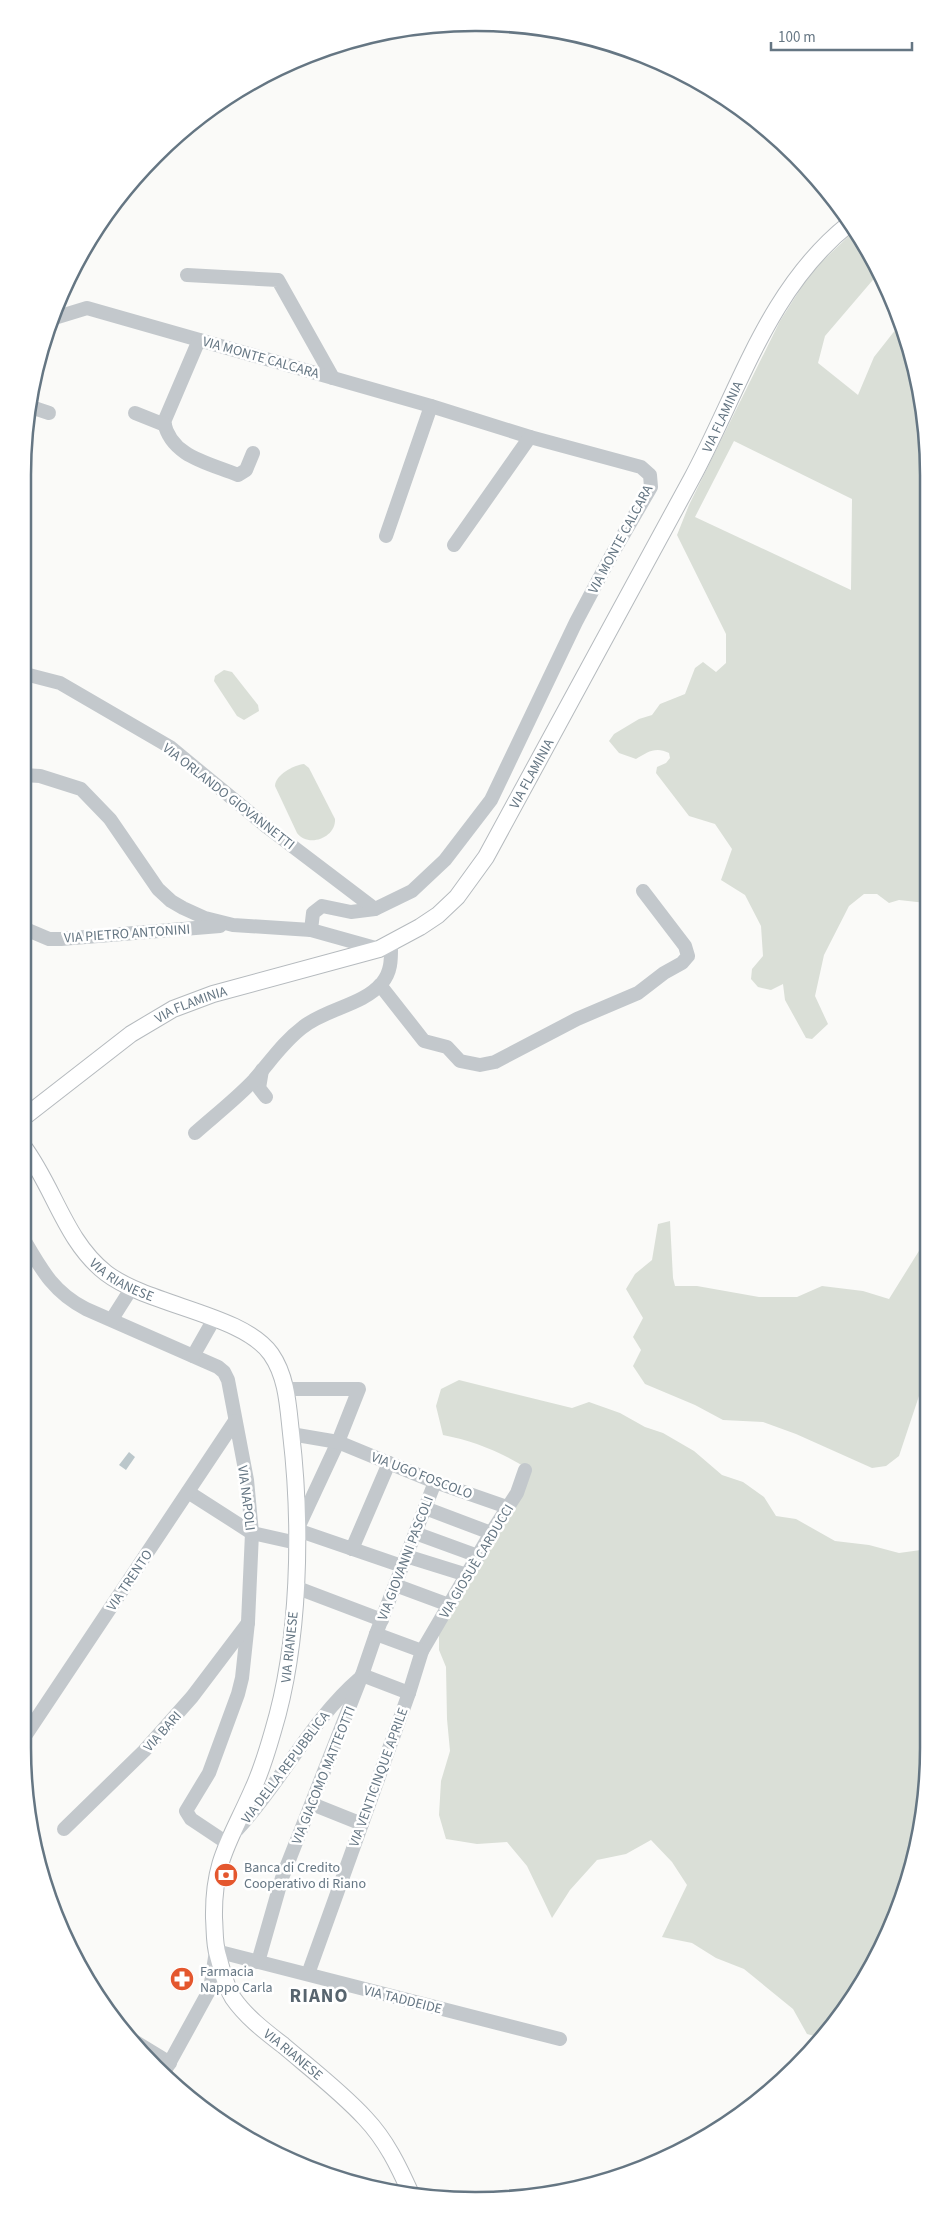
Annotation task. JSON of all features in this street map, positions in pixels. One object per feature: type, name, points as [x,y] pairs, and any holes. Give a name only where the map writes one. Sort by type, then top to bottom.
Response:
[{"type":"main road","name":"VIA FLAMINIA","points":[[31,1111],[131,1034],[173,1009],[213,994],[385,946],[438,914],[457,897],[478,870],[692,478],[778,306],[810,260],[844,228]]},
{"type":"main road","name":"VIA RIANESE","points":[[31,1160],[46,1182],[66,1223],[83,1250],[100,1268],[131,1289],[240,1330],[264,1346],[276,1363],[285,1389],[291,1434],[297,1537],[295,1587],[287,1676],[282,1701],[257,1780],[219,1864],[215,1889],[216,1951],[227,1985],[239,2005],[264,2030],[364,2117],[389,2150],[407,2186]]},
{"type":"street","points":[[187,275],[278,280],[333,378]]},
{"type":"street","name":"VIA MONTE CALCARA","points":[[61,316],[87,308],[431,406],[530,438],[641,466],[650,475],[651,487],[576,622],[491,800],[432,874],[406,894],[375,909],[351,912],[322,906],[312,913],[310,930]]},
{"type":"street","points":[[199,340],[164,422],[171,440],[185,454],[238,475],[246,470],[253,453]]},
{"type":"street","points":[[386,536],[431,406]]},
{"type":"street","points":[[37,409],[49,413]]},
{"type":"street","points":[[135,413],[165,425]]},
{"type":"street","points":[[454,545],[530,438]]},
{"type":"street","name":"VIA ORLANDO GIOVANNETTI","points":[[31,676],[60,683],[170,747],[267,827],[375,909]]},
{"type":"street","name":"VIA PIETRO ANTONINI","points":[[31,776],[40,776],[81,789],[110,819],[158,889],[171,901],[191,912],[233,925]]},
{"type":"street","points":[[31,780],[40,776]]},
{"type":"street","points":[[380,985],[424,1041],[447,1047],[460,1061],[480,1065],[495,1062],[577,1019],[638,993],[664,973],[682,963],[688,956],[685,946],[643,891]]},
{"type":"street","name":"VIA PIETRO ANTONINI","points":[[31,931],[49,938],[61,939],[233,925],[310,930]]},
{"type":"street","points":[[195,1134],[250,1084],[286,1041],[307,1023],[362,998],[380,985],[390,969],[385,946],[310,930]]},
{"type":"street","points":[[262,1070],[259,1088],[266,1097]]},
{"type":"street","name":"VIA NAPOLI","points":[[31,1253],[46,1278],[58,1291],[86,1309],[218,1367],[224,1372],[228,1380],[246,1480],[252,1533],[248,1622],[243,1672],[238,1694],[209,1773],[186,1811],[191,1819],[228,1841]]},
{"type":"street","points":[[112,1320],[131,1289]]},
{"type":"street","points":[[193,1356],[214,1319]]},
{"type":"street","points":[[285,1389],[360,1389],[297,1537]]},
{"type":"street","name":"VIA TRENTO","points":[[31,1726],[235,1421]]},
{"type":"street","name":"VIA UGO FOSCOLO","points":[[291,1434],[338,1442],[435,1482],[507,1507]]},
{"type":"street","points":[[352,1549],[389,1463]]},
{"type":"street","name":"VIA GIOSUÈ CARDUCCI","points":[[409,1693],[422,1652],[491,1533],[517,1493],[525,1470]]},
{"type":"street","name":"VIA GIOVANNI PASCOLI","points":[[362,1675],[435,1482]]},
{"type":"street","points":[[188,1492],[252,1533],[297,1537],[467,1575]]},
{"type":"street","points":[[425,1508],[491,1533]]},
{"type":"street","points":[[415,1533],[478,1556]]},
{"type":"street","points":[[395,1585],[449,1605]]},
{"type":"street","points":[[295,1587],[382,1620]]},
{"type":"street","name":"VIA BARI","points":[[64,1830],[144,1751],[192,1697],[248,1622]]},
{"type":"street","points":[[376,1634],[422,1652]]},
{"type":"street","points":[[362,1675],[409,1693]]},
{"type":"street","name":"VIA DELLA REPUBBLICA","points":[[228,1841],[261,1802],[330,1707],[362,1675]]},
{"type":"street","name":"VIA GIACOMO MATTEOTTI","points":[[258,1962],[282,1878],[362,1675]]},
{"type":"street","name":"VIA VENTICINQUE APRILE","points":[[308,1974],[409,1693]]},
{"type":"street","points":[[312,1804],[362,1824]]},
{"type":"street","points":[[168,2067],[210,1989],[216,1951]]},
{"type":"street","name":"VIA TADDEIDE","points":[[216,1951],[560,2039]]},
{"type":"shaded area","points":[[849,236],[874,279],[825,336],[818,363],[858,395],[874,357],[895,330],[905,361],[911,389],[919,446],[920,902],[899,900],[889,903],[877,894],[864,894],[849,906],[824,955],[815,996],[828,1024],[812,1039],[806,1038],[785,1000],[783,984],[771,990],[758,987],[751,979],[752,969],[763,956],[761,926],[745,895],[721,880],[732,849],[715,824],[689,816],[656,773],[657,767],[666,763],[670,758],[669,753],[656,750],[636,759],[619,753],[609,741],[614,734],[639,719],[652,715],[660,704],[685,694],[695,668],[703,662],[716,672],[726,663],[726,634],[677,535],[689,505],[780,321],[811,272]],"holes":[[[734,441],[852,499],[851,590],[695,517]]]},
{"type":"shaded area","points":[[224,670],[232,672],[258,705],[259,711],[244,720],[237,716],[214,681],[215,676]]},
{"type":"shaded area","points":[[304,764],[309,768],[335,819],[331,831],[321,839],[308,840],[297,833],[275,786],[282,774],[295,766]]},
{"type":"shaded area","points":[[670,1221],[675,1286],[697,1286],[759,1297],[797,1297],[822,1286],[863,1291],[889,1299],[920,1249],[920,1393],[899,1456],[886,1466],[872,1468],[796,1434],[763,1422],[723,1420],[695,1405],[645,1384],[633,1366],[641,1350],[633,1337],[643,1318],[626,1289],[635,1274],[652,1260],[658,1224]]},
{"type":"shaded area","points":[[459,1380],[572,1408],[589,1402],[620,1413],[645,1427],[663,1433],[694,1451],[722,1475],[743,1482],[764,1497],[776,1516],[796,1519],[835,1541],[869,1545],[899,1553],[920,1550],[919,1777],[916,1805],[905,1862],[886,1918],[874,1944],[845,1994],[813,2036],[807,2034],[793,2009],[744,1969],[716,1958],[692,1943],[662,1937],[687,1885],[672,1862],[651,1840],[626,1854],[597,1860],[570,1890],[552,1918],[527,1866],[507,1842],[477,1844],[446,1839],[439,1815],[441,1781],[450,1751],[446,1667],[439,1650],[439,1631],[528,1469],[508,1457],[487,1448],[466,1440],[443,1435],[436,1406],[441,1389]]},
{"type":"shaded area","points":[[129,1452],[135,1457],[126,1470],[119,1465]]},
{"type":"place","name":"Banca di Credito Cooperativo di Riano","points":[[226,1875]]},
{"type":"place","name":"Farmacia Nappo Carla","points":[[182,1979]]},
{"type":"district","name":"RIANO","points":[[319,1995]]}]
